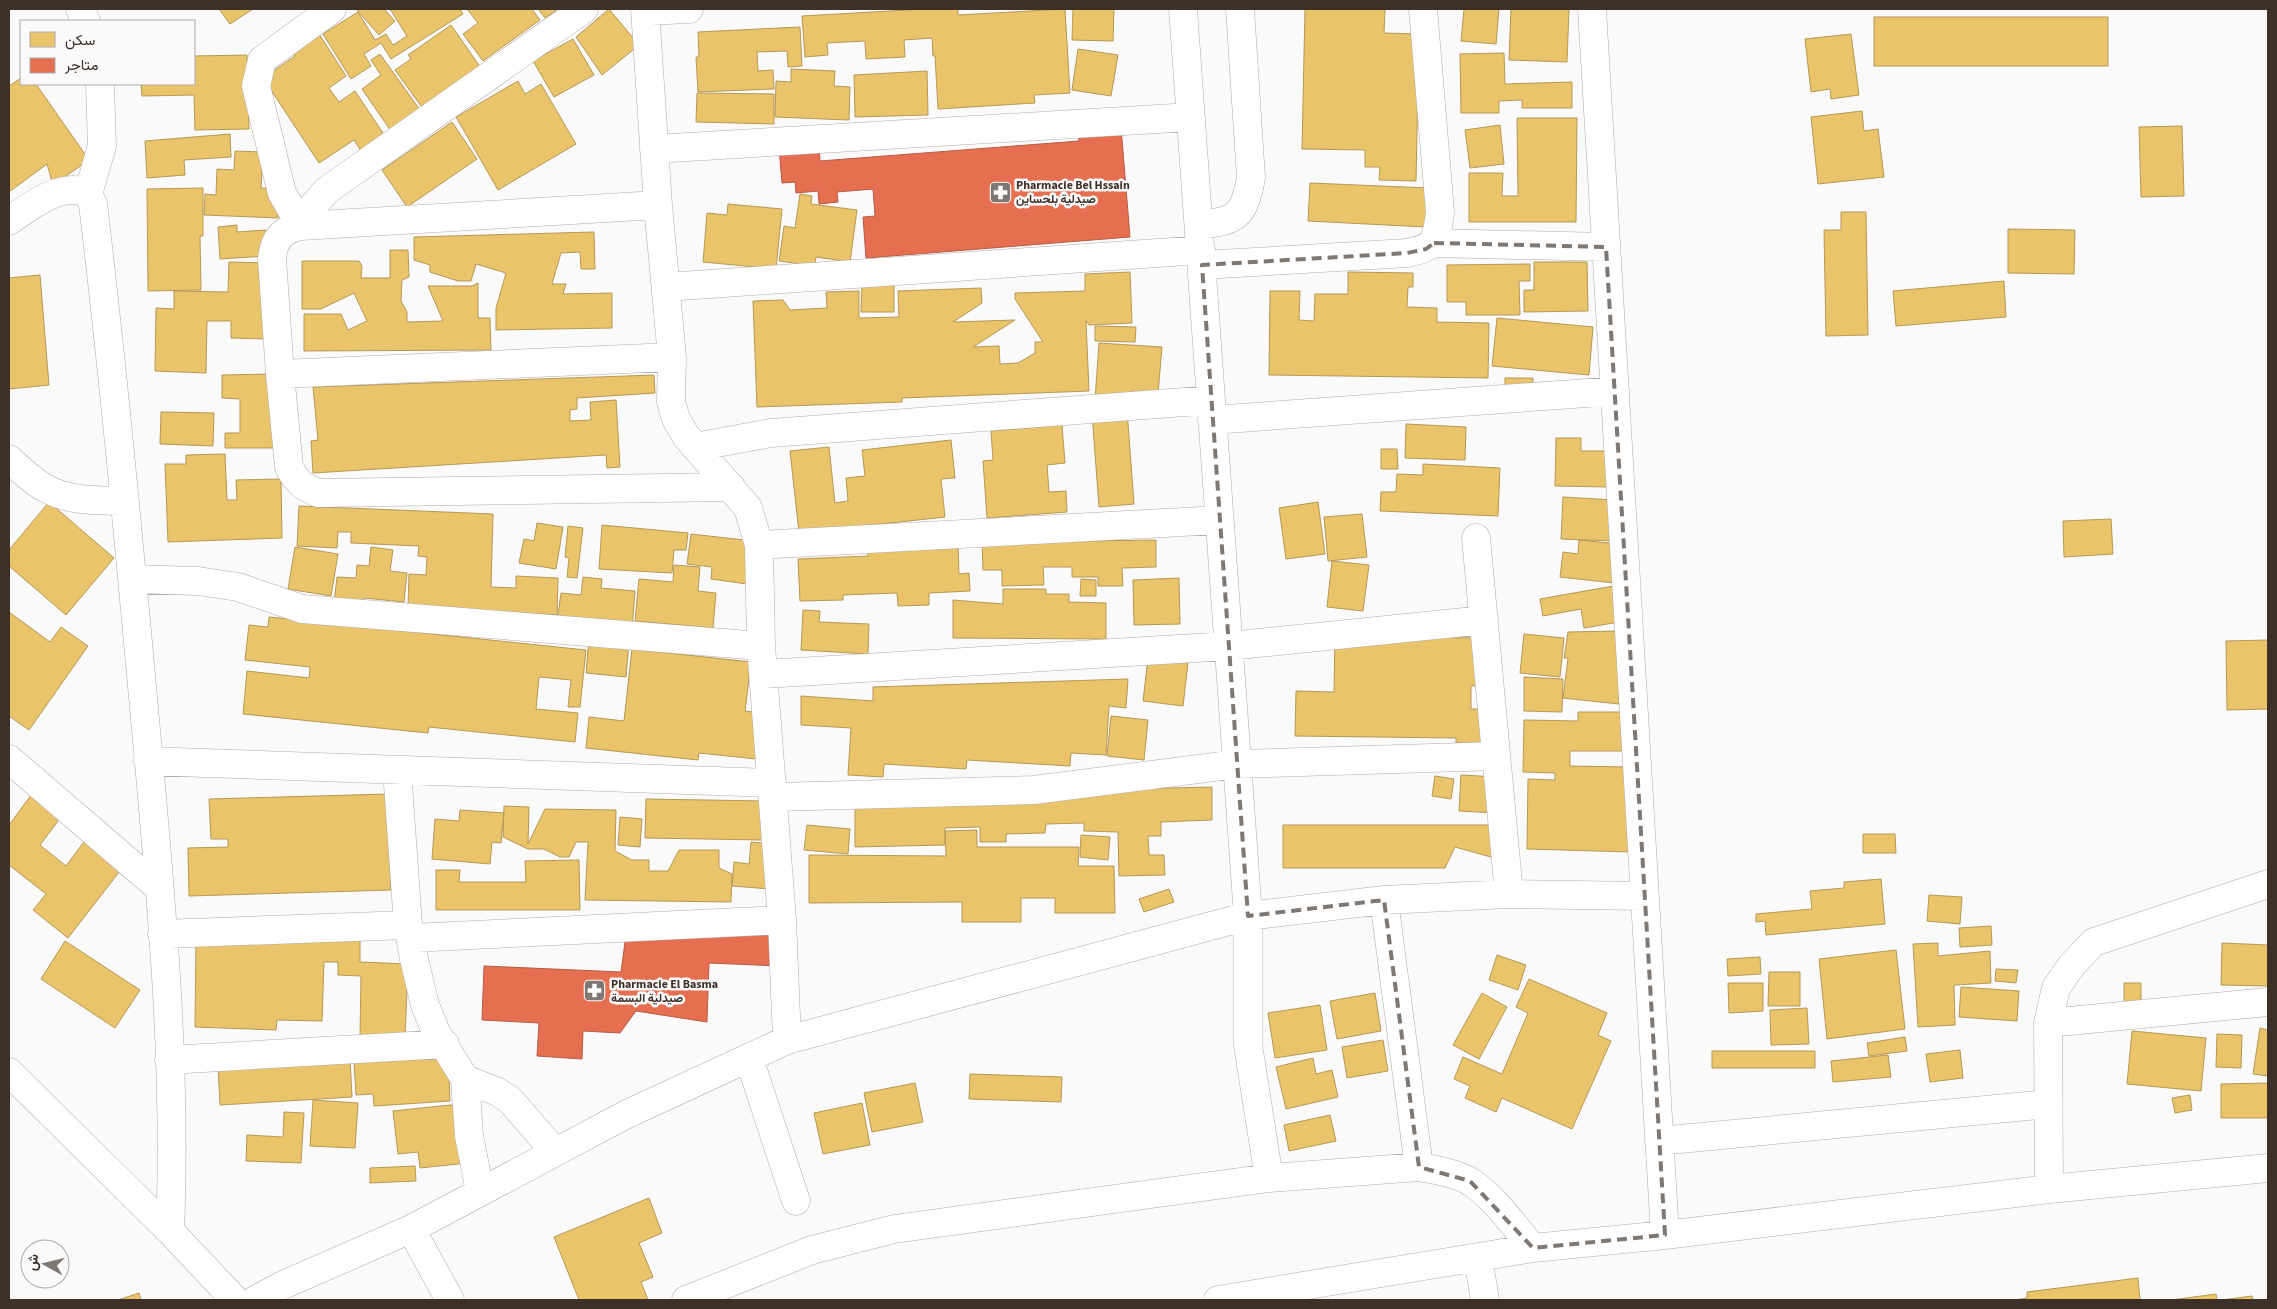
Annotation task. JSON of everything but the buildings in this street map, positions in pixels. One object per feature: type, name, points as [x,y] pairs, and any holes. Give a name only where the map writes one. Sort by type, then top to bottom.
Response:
[{"type":"street","points":[[301,226],[282,194],[256,86],[262,60],[332,9]]},
{"type":"street","points":[[301,226],[306,214],[326,191],[584,9]]},
{"type":"street","points":[[689,9],[645,10],[658,205],[672,357],[672,402],[676,419],[695,447],[748,508],[759,545],[761,646],[782,920],[787,1040]]},
{"type":"street","points":[[1183,9],[1248,916],[1248,1045],[1268,1178]]},
{"type":"street","points":[[1201,247],[1240,213],[1247,199],[1251,178],[1240,9]]},
{"type":"street","points":[[666,287],[1201,247],[1407,253],[1426,249],[1434,242],[1440,212],[1423,9]]},
{"type":"street","points":[[1592,9],[1643,896],[1665,1235]]},
{"type":"street","points":[[100,85],[102,146],[88,194],[93,204],[125,501],[159,888],[173,1159],[170,1231]]},
{"type":"street","points":[[654,149],[1191,117]]},
{"type":"street","points":[[9,221],[32,205],[60,192],[73,189],[88,194]]},
{"type":"street","points":[[658,205],[301,226],[289,229],[279,235],[272,259],[289,467],[295,479],[304,487],[318,492],[731,487]]},
{"type":"street","points":[[1434,242],[1606,247]]},
{"type":"street","points":[[280,374],[672,357]]},
{"type":"street","points":[[695,447],[771,433],[1615,391]]},
{"type":"street","points":[[9,459],[44,488],[61,496],[78,500],[125,501]]},
{"type":"street","points":[[759,545],[1219,520]]},
{"type":"street","points":[[1476,538],[1509,894]]},
{"type":"street","points":[[132,579],[198,580],[238,587],[302,609],[761,646]]},
{"type":"street","points":[[764,674],[1229,646],[1484,620]]},
{"type":"street","points":[[148,761],[397,770],[773,790],[1034,790],[1237,764],[1496,756]]},
{"type":"street","points":[[9,759],[159,888]]},
{"type":"street","points":[[397,770],[410,932],[425,1005],[436,1032],[466,1079],[469,1136],[480,1191]]},
{"type":"street","points":[[2049,1189],[2048,1024],[2056,988],[2071,966],[2094,942],[2268,884]]},
{"type":"street","points":[[256,1300],[283,1284],[411,1230],[480,1191],[625,1116],[787,1040],[1248,916],[1384,900],[1509,894],[1643,896]]},
{"type":"street","points":[[1384,900],[1419,1167]]},
{"type":"street","points":[[162,934],[410,932],[782,920]]},
{"type":"street","points":[[2048,1024],[2268,1002]]},
{"type":"street","points":[[169,1060],[445,1044]]},
{"type":"street","points":[[749,1058],[796,1200]]},
{"type":"street","points":[[9,1072],[170,1231],[234,1300]]},
{"type":"street","points":[[466,1079],[498,1092],[510,1100],[555,1152]]},
{"type":"street","points":[[1659,1141],[2048,1104]]},
{"type":"street","points":[[686,1300],[812,1250],[894,1229],[1268,1178],[1419,1167],[1442,1171],[1470,1181],[1485,1193],[1533,1248]]},
{"type":"street","points":[[1218,1300],[1533,1248],[1665,1235],[2049,1189],[2268,1168]]},
{"type":"street","points":[[411,1230],[450,1300]]},
{"type":"street","points":[[1478,1257],[1485,1300]]},
{"type":"highlighted area","points":[[1434,243],[1606,247],[1665,1235],[1533,1248],[1470,1181],[1419,1167],[1384,900],[1248,916],[1202,265],[1407,253],[1426,249]]},
{"type":"place","name":"Pharmacie Bel Hssain صيدلية بلحساين","points":[[1000,192]]},
{"type":"place","name":"Pharmacie El Basma صيدلية البسمة","points":[[595,991]]}]
